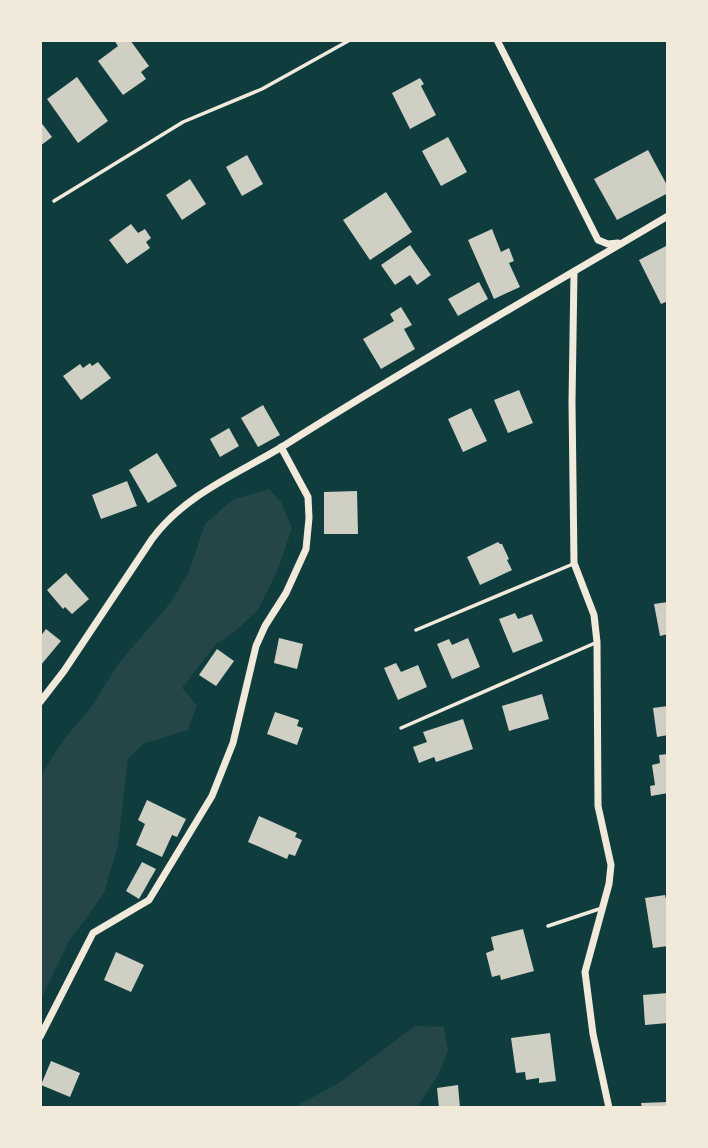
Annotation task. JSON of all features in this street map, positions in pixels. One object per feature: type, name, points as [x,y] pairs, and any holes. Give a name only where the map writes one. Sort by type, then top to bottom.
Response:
[{"type":"street","points":[[497,40],[598,240],[608,244],[623,242]]},
{"type":"street","points":[[40,702],[64,671],[163,524],[189,501],[361,396],[668,216]]},
{"type":"street","points":[[574,272],[574,563],[594,615],[597,642],[598,806],[611,865],[609,884],[585,972],[593,1034],[609,1108]]},
{"type":"street","points":[[40,1037],[93,933],[149,900],[212,796],[233,743],[256,646],[286,593],[306,549],[309,519],[307,497],[281,447]]},
{"type":"lane","points":[[54,201],[183,122],[262,89],[350,40]]},
{"type":"lane","points":[[416,630],[574,563]]},
{"type":"lane","points":[[401,728],[597,642]]},
{"type":"lane","points":[[548,926],[603,908]]},
{"type":"shaded area","points":[[269,489],[281,502],[292,528],[277,572],[258,610],[233,633],[217,643],[182,688],[197,705],[188,730],[145,743],[128,758],[118,845],[104,893],[68,943],[40,1001],[40,777],[63,740],[89,710],[119,663],[171,602],[189,572],[205,524],[232,500]]},
{"type":"shaded area","points":[[415,1026],[444,1027],[448,1051],[438,1075],[417,1108],[293,1108],[339,1083]]},
{"type":"building","points":[[114,40],[130,40],[149,66],[141,72],[146,79],[123,95],[98,61],[118,46]]},
{"type":"building","points":[[77,77],[108,121],[78,143],[47,99]]},
{"type":"building","points":[[420,78],[424,84],[421,86],[436,115],[410,129],[392,93]]},
{"type":"building","points":[[40,121],[52,137],[40,146]]},
{"type":"building","points":[[448,137],[467,172],[441,186],[422,151]]},
{"type":"building","points":[[648,150],[668,187],[668,193],[617,220],[594,179]]},
{"type":"building","points":[[247,155],[263,184],[242,196],[226,167]]},
{"type":"building","points":[[190,179],[206,204],[182,220],[166,195]]},
{"type":"building","points":[[386,192],[412,232],[370,260],[343,220]]},
{"type":"building","points":[[131,224],[138,233],[145,229],[151,238],[146,242],[150,248],[127,264],[109,240]]},
{"type":"building","points":[[492,229],[501,252],[509,248],[514,261],[509,263],[520,287],[494,299],[468,240]]},
{"type":"building","points":[[410,245],[431,275],[417,285],[410,275],[395,285],[381,265]]},
{"type":"building","points":[[668,245],[668,301],[661,304],[639,260]]},
{"type":"building","points":[[479,282],[488,299],[458,316],[448,299]]},
{"type":"building","points":[[401,307],[412,325],[404,329],[415,349],[381,369],[363,339],[394,321],[390,314]]},
{"type":"building","points":[[98,362],[111,378],[81,400],[63,376],[80,364],[83,368]]},
{"type":"building","points":[[519,390],[533,423],[508,433],[494,400]]},
{"type":"building","points":[[263,405],[280,435],[258,447],[241,418]]},
{"type":"building","points":[[471,408],[487,441],[463,452],[448,419]]},
{"type":"building","points":[[229,428],[239,446],[220,457],[210,439]]},
{"type":"building","points":[[157,453],[177,486],[148,503],[129,470]]},
{"type":"building","points":[[127,481],[137,506],[101,519],[92,495]]},
{"type":"building","points":[[357,491],[358,534],[324,534],[324,492]]},
{"type":"building","points":[[498,542],[502,544],[512,570],[480,585],[467,557]]},
{"type":"building","points":[[66,573],[89,599],[72,614],[65,607],[63,609],[47,590]]},
{"type":"building","points":[[668,602],[668,634],[660,636],[654,604]]},
{"type":"building","points":[[515,613],[518,619],[532,614],[543,641],[513,653],[499,619]]},
{"type":"building","points":[[46,629],[61,641],[40,666],[40,637]]},
{"type":"building","points":[[279,638],[303,644],[297,669],[274,663]]},
{"type":"building","points":[[468,638],[480,667],[452,679],[437,644],[449,639],[452,645]]},
{"type":"building","points":[[217,649],[234,661],[216,686],[199,675]]},
{"type":"building","points":[[396,663],[401,672],[418,665],[427,687],[398,700],[384,668]]},
{"type":"building","points":[[542,694],[549,719],[509,731],[502,706]]},
{"type":"building","points":[[668,706],[668,735],[657,737],[653,708]]},
{"type":"building","points":[[275,712],[299,720],[297,726],[303,728],[297,745],[267,734]]},
{"type":"building","points":[[463,719],[473,749],[436,762],[434,757],[419,763],[413,747],[427,742],[423,732]]},
{"type":"building","points":[[668,754],[668,793],[651,796],[650,786],[655,785],[652,765],[660,763],[659,755]]},
{"type":"building","points":[[147,800],[186,819],[177,837],[172,835],[162,857],[136,845],[145,824],[138,820]]},
{"type":"building","points":[[259,816],[297,833],[295,837],[302,840],[295,856],[289,854],[287,859],[248,842]]},
{"type":"building","points":[[142,862],[156,869],[139,899],[126,891]]},
{"type":"building","points":[[665,895],[668,908],[668,946],[653,948],[645,898]]},
{"type":"building","points":[[523,929],[534,971],[501,980],[500,975],[492,977],[486,953],[494,950],[491,937]]},
{"type":"building","points":[[116,952],[144,965],[131,992],[104,980]]},
{"type":"building","points":[[668,993],[668,1023],[645,1025],[643,995]]},
{"type":"building","points":[[550,1033],[556,1081],[539,1083],[539,1078],[526,1080],[525,1072],[516,1073],[511,1038]]},
{"type":"building","points":[[51,1061],[80,1073],[70,1097],[41,1085]]},
{"type":"building","points":[[458,1085],[460,1108],[439,1108],[437,1088]]},
{"type":"building","points":[[668,1102],[668,1108],[642,1108],[641,1103]]}]
